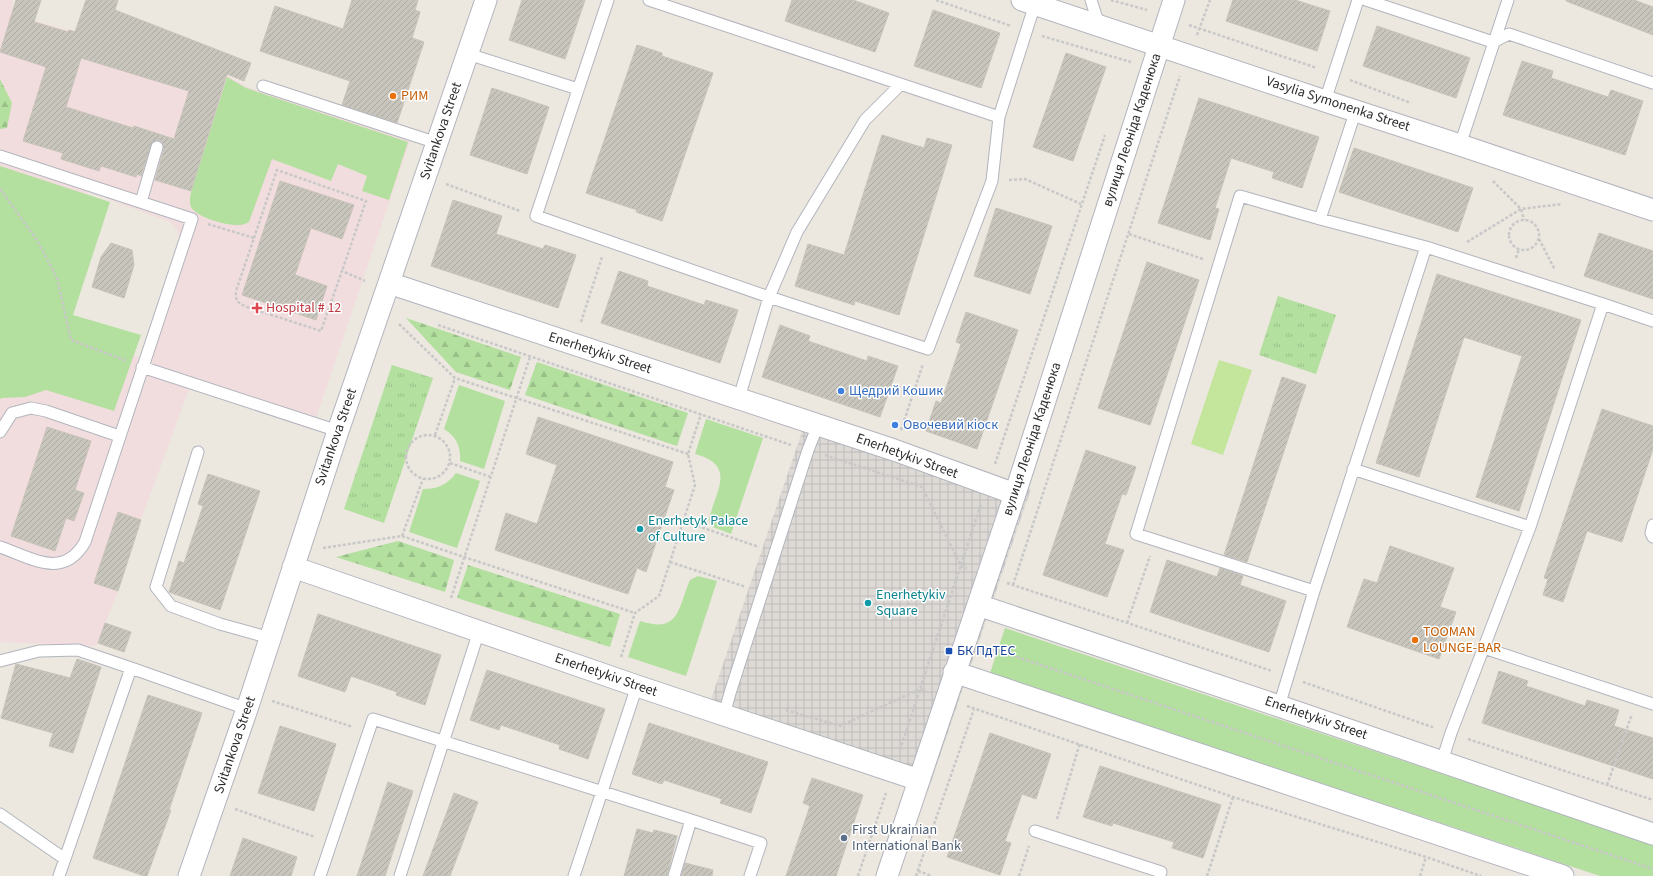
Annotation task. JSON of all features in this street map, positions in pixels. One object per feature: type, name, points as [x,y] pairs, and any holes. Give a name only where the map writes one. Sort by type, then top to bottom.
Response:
[{"type":"street","name":"Svitankova Street","points":[[189,876],[247,709],[338,431],[486,0]]},
{"type":"street","name":"Vasylia Symonenka Street","points":[[1028,2],[1653,210]]},
{"type":"street","name":"вулиця Леоніда Каденюка","points":[[887,876],[954,672],[1015,494],[1171,8]]},
{"type":"street","name":"Enerhetykiv Street","points":[[389,283],[894,450],[1015,494]]},
{"type":"street","name":"Enerhetykiv Street","points":[[296,559],[479,631],[892,773],[919,780]]},
{"type":"street","name":"Enerhetykiv Street","points":[[978,604],[1653,834]]},
{"type":"street","points":[[954,672],[1563,876]]},
{"type":"lane","points":[[608,0],[536,216],[769,297],[928,349],[992,181],[998,117],[1028,2]]},
{"type":"lane","points":[[649,0],[998,117]]},
{"type":"lane","points":[[1091,0],[1099,25]]},
{"type":"lane","points":[[1325,101],[1358,0]]},
{"type":"lane","points":[[1366,0],[1494,42],[1509,34],[1653,83]]},
{"type":"lane","points":[[1460,145],[1508,0]]},
{"type":"lane","points":[[468,54],[578,89]]},
{"type":"lane","points":[[739,398],[769,297],[797,232],[865,120],[900,85]]},
{"type":"lane","points":[[263,86],[437,143]]},
{"type":"lane","points":[[1320,219],[1356,110]]},
{"type":"lane","points":[[141,202],[157,146]]},
{"type":"lane","points":[[0,156],[192,219],[85,542],[79,552],[71,560],[59,564],[47,564],[0,547]]},
{"type":"lane","points":[[1314,591],[1136,534],[1240,196],[1426,247],[1653,321]]},
{"type":"lane","points":[[1279,706],[1353,469],[1426,247]]},
{"type":"lane","points":[[1442,761],[1451,733],[1530,527],[1602,304]]},
{"type":"lane","points":[[142,367],[338,431]]},
{"type":"lane","points":[[0,432],[12,413],[31,408],[46,411],[119,436]]},
{"type":"lane","points":[[724,715],[808,450],[818,425]]},
{"type":"lane","points":[[198,452],[156,587],[171,606],[220,624],[270,638]]},
{"type":"lane","points":[[1353,469],[1530,527]]},
{"type":"lane","points":[[1653,525],[1651,532],[1653,537]]},
{"type":"lane","points":[[400,876],[445,741],[479,631]]},
{"type":"lane","points":[[1484,648],[1637,700],[1653,704]]},
{"type":"lane","points":[[0,661],[39,651],[78,650],[247,709]]},
{"type":"lane","points":[[60,876],[131,668]]},
{"type":"lane","points":[[574,876],[585,839],[603,792],[638,686]]},
{"type":"lane","points":[[320,876],[373,719],[761,843],[750,876]]},
{"type":"lane","points":[[0,814],[65,860]]},
{"type":"lane","points":[[674,876],[691,820]]},
{"type":"lane","points":[[1035,831],[1161,872],[1160,876]]},
{"type":"path","points":[[1111,0],[1146,10],[1171,8],[1200,29],[1334,74],[1415,105]]},
{"type":"path","points":[[1013,585],[1180,76],[1200,29],[1210,0]]},
{"type":"path","points":[[1130,62],[1136,37],[1147,5]]},
{"type":"path","points":[[858,876],[1107,129]]},
{"type":"path","points":[[277,170],[366,201],[342,271],[321,331],[239,304],[236,298],[236,291],[277,170]]},
{"type":"path","points":[[426,176],[536,216]]},
{"type":"path","points":[[992,181],[1025,179],[1081,204]]},
{"type":"path","points":[[1492,180],[1521,209],[1524,220]]},
{"type":"path","points":[[0,189],[37,240],[57,278],[71,340],[142,367]]},
{"type":"path","points":[[1447,254],[1521,209],[1562,204]]},
{"type":"path","points":[[192,219],[254,238]]},
{"type":"path","points":[[1524,220],[1534,223],[1537,226],[1539,231],[1538,238],[1535,245],[1526,250],[1519,249],[1512,244],[1509,235],[1515,222],[1524,220]]},
{"type":"path","points":[[1129,234],[1218,264]]},
{"type":"path","points":[[1538,238],[1568,293]]},
{"type":"path","points":[[574,344],[608,241]]},
{"type":"path","points":[[342,271],[364,280],[381,306],[455,378],[688,454]]},
{"type":"path","points":[[433,324],[922,487],[961,566],[1013,585],[1288,676],[1451,733],[1653,800]]},
{"type":"path","points":[[894,450],[928,349]]},
{"type":"path","points":[[450,602],[530,357]]},
{"type":"path","points":[[436,435],[455,378]]},
{"type":"path","points":[[621,657],[635,613],[659,596],[695,485],[688,454],[701,414]]},
{"type":"path","points":[[428,434],[436,435],[442,438],[447,444],[450,451],[450,463],[444,472],[438,477],[431,480],[423,479],[410,471],[407,465],[407,451],[410,444],[420,436],[428,434]]},
{"type":"path","points":[[450,463],[491,477]]},
{"type":"path","points":[[402,536],[423,479]]},
{"type":"path","points":[[683,521],[775,552]]},
{"type":"path","points":[[296,559],[402,536],[635,613]]},
{"type":"path","points":[[1127,623],[1155,540]]},
{"type":"path","points":[[670,562],[762,592]]},
{"type":"path","points":[[993,649],[1653,869]]},
{"type":"path","points":[[614,655],[628,660]]},
{"type":"path","points":[[781,708],[840,726],[920,689],[974,709],[1080,743],[1233,797],[1426,857],[1481,876]]},
{"type":"path","points":[[269,700],[369,732]]},
{"type":"path","points":[[1607,785],[1637,700]]},
{"type":"path","points":[[916,876],[974,709]]},
{"type":"path","points":[[1052,836],[1080,743]]},
{"type":"path","points":[[1206,876],[1233,797]]},
{"type":"path","points":[[233,808],[331,843]]},
{"type":"path","points":[[1019,876],[1035,831]]},
{"type":"path","points":[[1420,876],[1426,857]]},
{"type":"path","points":[[918,871],[932,876]]},
{"type":"shaded area","name":"Hospital # 12","points":[[0,0],[13,0],[11,14],[230,77],[247,87],[410,141],[312,430],[189,389],[141,520],[118,512],[94,582],[118,591],[96,646],[0,642]],"holes":[[[88,192],[170,222],[178,232],[180,245],[142,358],[74,336],[60,275]]]},
{"type":"shaded area","name":"Enerhetykiv Square","points":[[808,414],[1031,489],[928,791],[705,717]]},
{"type":"green space","points":[[227,77],[246,88],[408,142],[389,200],[362,191],[367,176],[338,164],[331,181],[272,159],[249,222],[241,225],[228,224],[206,218],[194,211],[190,203],[191,192]]},
{"type":"green space","points":[[0,79],[12,103],[7,128],[0,129]]},
{"type":"green space","points":[[0,166],[110,202],[73,315],[141,335],[114,411],[46,390],[25,397],[0,399]]},
{"type":"green space","points":[[1278,296],[1336,315],[1316,374],[1259,355]]},
{"type":"green space","points":[[406,318],[521,357],[510,390],[456,372]]},
{"type":"green space","points":[[1219,360],[1252,370],[1223,455],[1191,444]]},
{"type":"green space","points":[[537,362],[688,413],[677,446],[525,395]]},
{"type":"green space","points":[[392,365],[433,378],[384,523],[344,509]]},
{"type":"green space","points":[[459,385],[505,401],[484,469],[460,461],[460,451],[455,439],[444,429]]},
{"type":"green space","points":[[706,419],[763,438],[731,534],[713,527],[709,519],[719,489],[720,472],[716,465],[708,459],[695,454]]},
{"type":"green space","points":[[456,473],[480,481],[457,548],[409,532],[423,489],[442,486]]},
{"type":"green space","points":[[398,541],[454,560],[445,592],[336,557]]},
{"type":"green space","points":[[468,565],[620,614],[610,647],[457,598]]},
{"type":"green space","points":[[698,576],[717,581],[686,676],[628,657],[640,621],[653,624],[663,624],[670,621],[676,616],[690,580]]},
{"type":"green space","points":[[1005,628],[1653,844],[1653,876],[1600,876],[990,673]]},
{"type":"building","points":[[16,0],[41,0],[34,22],[68,32],[69,30],[75,32],[86,0],[118,0],[115,10],[251,63],[244,81],[227,74],[191,191],[155,180],[164,149],[162,142],[159,140],[152,142],[141,176],[137,174],[136,177],[101,166],[99,171],[61,159],[63,153],[23,141],[46,67],[0,52]],"holes":[[[81,58],[189,91],[174,139],[66,107]]]},
{"type":"building","points":[[352,0],[418,0],[415,10],[420,12],[412,38],[424,42],[397,123],[342,105],[350,81],[260,51],[275,6],[343,29]]},
{"type":"building","points":[[522,0],[585,0],[565,59],[509,40]]},
{"type":"building","points":[[792,0],[853,0],[889,13],[875,52],[785,21]]},
{"type":"building","points":[[1233,0],[1295,0],[1330,11],[1317,51],[1226,21]]},
{"type":"building","points":[[1634,0],[1653,7],[1653,35],[1566,1]]},
{"type":"building","points":[[933,10],[1000,33],[981,88],[914,66]]},
{"type":"building","points":[[1377,26],[1470,58],[1456,98],[1363,66]]},
{"type":"building","points":[[637,45],[662,53],[662,56],[713,73],[662,221],[636,212],[637,210],[586,193]]},
{"type":"building","points":[[1066,53],[1106,67],[1073,161],[1033,147]]},
{"type":"building","points":[[1522,61],[1553,71],[1551,78],[1608,97],[1611,90],[1643,101],[1625,155],[1503,115]]},
{"type":"building","points":[[492,88],[549,107],[527,174],[470,155]]},
{"type":"building","points":[[1199,98],[1319,137],[1302,188],[1272,178],[1274,172],[1231,158],[1215,208],[1219,209],[1210,240],[1158,223]]},
{"type":"building","points":[[882,135],[924,148],[927,138],[952,145],[899,315],[855,301],[854,305],[795,286],[808,244],[844,255]]},
{"type":"building","points":[[1354,148],[1473,188],[1458,232],[1339,192]]},
{"type":"building","points":[[280,181],[354,205],[342,239],[311,228],[295,275],[327,286],[316,320],[242,295]]},
{"type":"building","points":[[453,200],[502,216],[496,234],[543,249],[545,245],[576,255],[558,308],[431,266]]},
{"type":"building","points":[[996,208],[1052,226],[1030,294],[974,276]]},
{"type":"building","points":[[1599,233],[1653,251],[1653,299],[1584,276]]},
{"type":"building","points":[[111,243],[132,250],[134,265],[124,298],[92,287],[101,257]]},
{"type":"building","points":[[1147,262],[1199,280],[1150,425],[1098,408]]},
{"type":"building","points":[[619,271],[648,281],[647,286],[704,305],[706,300],[738,310],[720,363],[601,323]]},
{"type":"building","points":[[1437,274],[1581,320],[1519,511],[1476,497],[1522,356],[1464,337],[1419,477],[1376,463]]},
{"type":"building","points":[[966,312],[1018,330],[977,449],[926,431],[936,401],[941,403],[961,344],[956,342]]},
{"type":"building","points":[[780,325],[810,336],[808,341],[867,361],[868,356],[898,366],[880,417],[762,377]]},
{"type":"building","points":[[1282,377],[1306,385],[1247,562],[1224,555]]},
{"type":"building","points":[[1602,409],[1653,426],[1653,449],[1622,542],[1587,531],[1563,602],[1543,595],[1548,579],[1544,578]]},
{"type":"building","points":[[538,417],[673,462],[665,487],[674,490],[646,572],[637,568],[628,594],[495,550],[506,513],[537,524],[557,465],[526,454]]},
{"type":"building","points":[[47,427],[91,441],[75,490],[84,493],[74,521],[66,518],[55,551],[11,536]]},
{"type":"building","points":[[1086,450],[1136,467],[1126,495],[1122,494],[1105,544],[1124,550],[1107,597],[1043,575]]},
{"type":"building","points":[[208,474],[260,491],[220,610],[169,592],[179,561],[184,563],[203,506],[198,504]]},
{"type":"building","points":[[118,512],[141,520],[118,591],[94,583]]},
{"type":"building","points":[[1390,546],[1454,568],[1440,607],[1456,612],[1439,659],[1347,627],[1364,579],[1377,583]]},
{"type":"building","points":[[1167,560],[1217,577],[1220,568],[1243,576],[1240,585],[1286,601],[1269,652],[1150,612]]},
{"type":"building","points":[[318,614],[441,655],[425,705],[396,695],[397,692],[351,676],[345,692],[298,676]]},
{"type":"building","points":[[105,623],[131,632],[124,652],[98,643]]},
{"type":"building","points":[[77,659],[101,667],[73,753],[49,746],[53,733],[1,718],[16,664],[70,678]]},
{"type":"building","points":[[487,670],[605,709],[588,759],[559,749],[560,745],[501,725],[499,730],[470,720]]},
{"type":"building","points":[[1499,671],[1528,681],[1526,686],[1585,706],[1587,700],[1619,710],[1614,726],[1653,738],[1653,779],[1482,723]]},
{"type":"building","points":[[148,695],[202,713],[169,810],[171,810],[147,876],[144,876],[93,858]]},
{"type":"building","points":[[649,723],[768,762],[751,813],[720,803],[722,799],[664,780],[662,784],[632,774]]},
{"type":"building","points":[[280,726],[336,744],[314,811],[258,793]]},
{"type":"building","points":[[990,733],[1051,754],[1036,799],[1022,794],[1005,841],[1011,843],[1000,875],[947,857]]},
{"type":"building","points":[[1100,766],[1221,805],[1203,858],[1172,848],[1174,842],[1113,823],[1112,826],[1083,817]]},
{"type":"building","points":[[812,778],[863,795],[836,876],[786,876],[810,806],[803,803]]},
{"type":"building","points":[[388,782],[413,791],[385,876],[357,876]]},
{"type":"building","points":[[454,793],[478,802],[450,876],[423,876]]},
{"type":"building","points":[[637,829],[653,833],[654,830],[677,836],[667,876],[624,876]]},
{"type":"building","points":[[243,838],[297,857],[291,876],[230,876]]},
{"type":"building","points":[[685,863],[713,870],[712,876],[681,876]]},
{"type":"place","name":"РИМ","points":[[393,96]]},
{"type":"place","name":"Hospital # 12","points":[[257,308]]},
{"type":"place","name":"Щедрий Кошик","points":[[841,391]]},
{"type":"place","name":"Овочевий кіоск","points":[[895,425]]},
{"type":"place","name":"Enerhetyk Palace of Culture","points":[[640,529]]},
{"type":"place","name":"Enerhetykiv Square","points":[[868,603]]},
{"type":"place","name":"TOOMAN LOUNGE-BAR","points":[[1415,640]]},
{"type":"place","name":"БК ПдТЕC","points":[[949,651]]},
{"type":"place","name":"First Ukrainian International Bank","points":[[844,838]]}]
